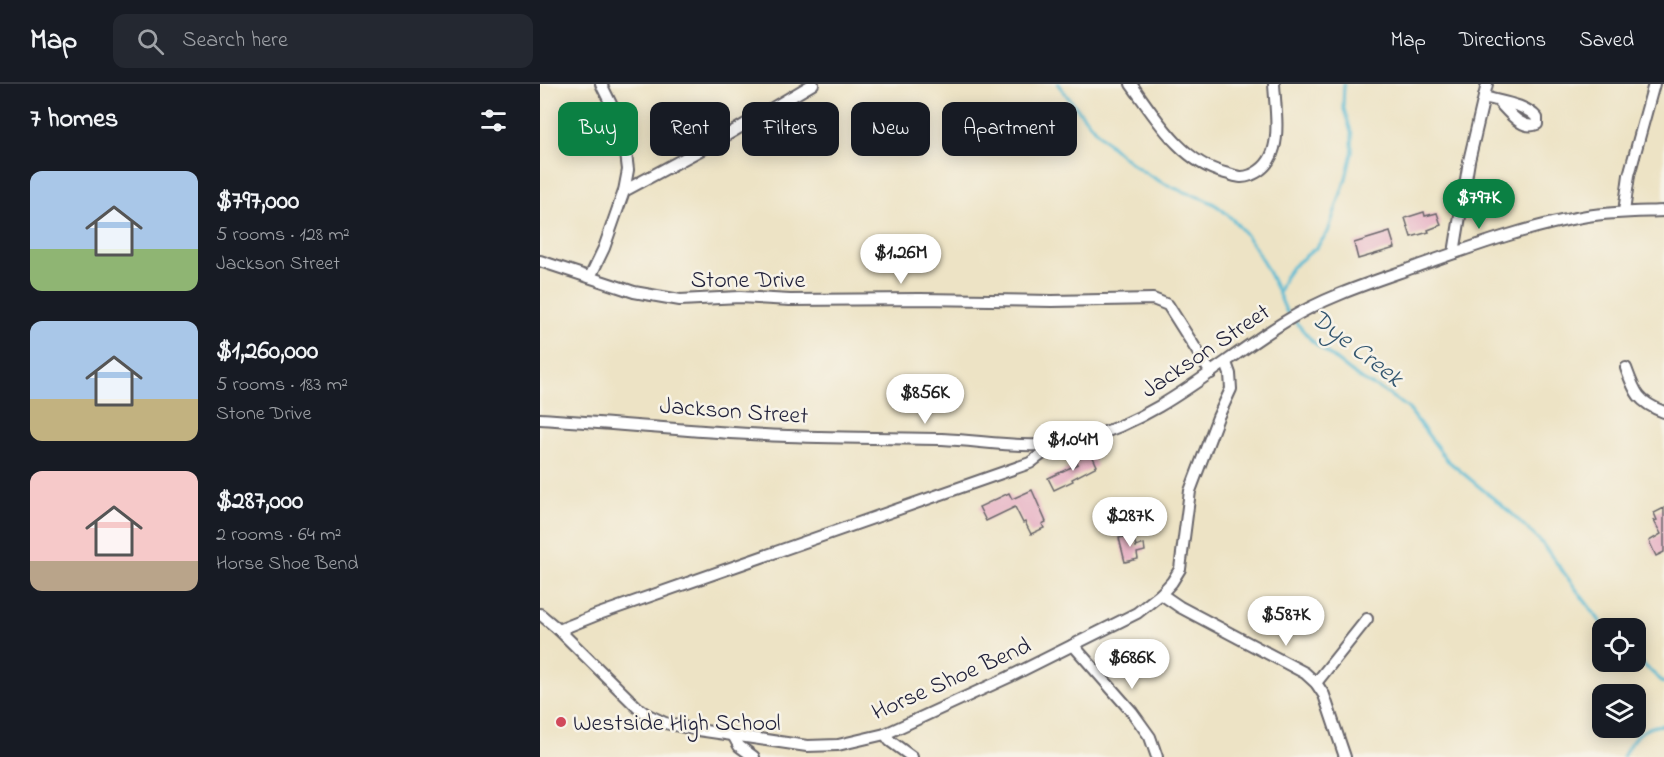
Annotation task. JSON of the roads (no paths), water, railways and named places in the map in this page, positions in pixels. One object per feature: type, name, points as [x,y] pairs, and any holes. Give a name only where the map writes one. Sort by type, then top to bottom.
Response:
[{"type":"street","points":[[590,277],[604,248],[624,192],[628,170],[622,128],[601,84]]},
{"type":"street","points":[[624,192],[717,141],[813,84]]},
{"type":"street","points":[[1131,84],[1168,135],[1188,154],[1210,170],[1243,178],[1258,172],[1268,162],[1275,148],[1274,84]]},
{"type":"street","points":[[1454,253],[1469,161],[1487,84]]},
{"type":"street","points":[[1624,213],[1629,175],[1653,84]]},
{"type":"street","points":[[1484,97],[1498,101]]},
{"type":"street","name":"Jackson Street","points":[[540,419],[788,436],[945,439],[1029,446],[1054,445],[1082,440],[1145,416],[1181,394],[1284,322],[1309,308],[1352,290],[1454,253],[1554,222],[1589,215],[1664,211]]},
{"type":"street","name":"Stone Drive","points":[[540,261],[634,292],[680,300],[740,297],[790,300],[1153,299],[1168,305],[1211,373]]},
{"type":"street","name":"Horse Shoe Bend","points":[[540,614],[646,714],[665,723],[807,746],[838,745],[885,734],[1009,677],[1137,613],[1161,594],[1180,569],[1190,491],[1231,389],[1230,374],[1226,363]]},
{"type":"street","points":[[1626,368],[1634,390],[1648,405],[1664,412]]},
{"type":"street","points":[[559,630],[1030,463],[1054,445]]},
{"type":"street","points":[[1161,594],[1180,607],[1305,673],[1324,695],[1345,757]]},
{"type":"street","points":[[1316,683],[1366,619]]},
{"type":"street","points":[[1073,645],[1132,712],[1150,737],[1158,757]]},
{"type":"street","points":[[885,734],[890,741],[912,757]]},
{"type":"street","points":[[734,735],[739,746],[754,757]]},
{"type":"waterway","name":"Dye Creek","points":[[1058,84],[1076,108],[1117,152],[1161,182],[1213,203],[1224,211],[1239,226],[1255,248],[1290,315]]},
{"type":"waterway","points":[[1279,292],[1292,267],[1317,247],[1328,232],[1346,178],[1352,153],[1352,135],[1343,106],[1344,84]]},
{"type":"waterway","name":"Dye Creek","points":[[1294,320],[1312,341],[1359,378],[1408,408],[1447,460],[1511,513],[1541,542],[1598,618]]},
{"type":"waterway","name":"Dye Creek","points":[[1646,667],[1664,683]]},
{"type":"waterway","points":[[1623,757],[1639,734],[1650,728],[1664,725]]},
{"type":"place","name":"Westside High School","points":[[561,722]]}]
